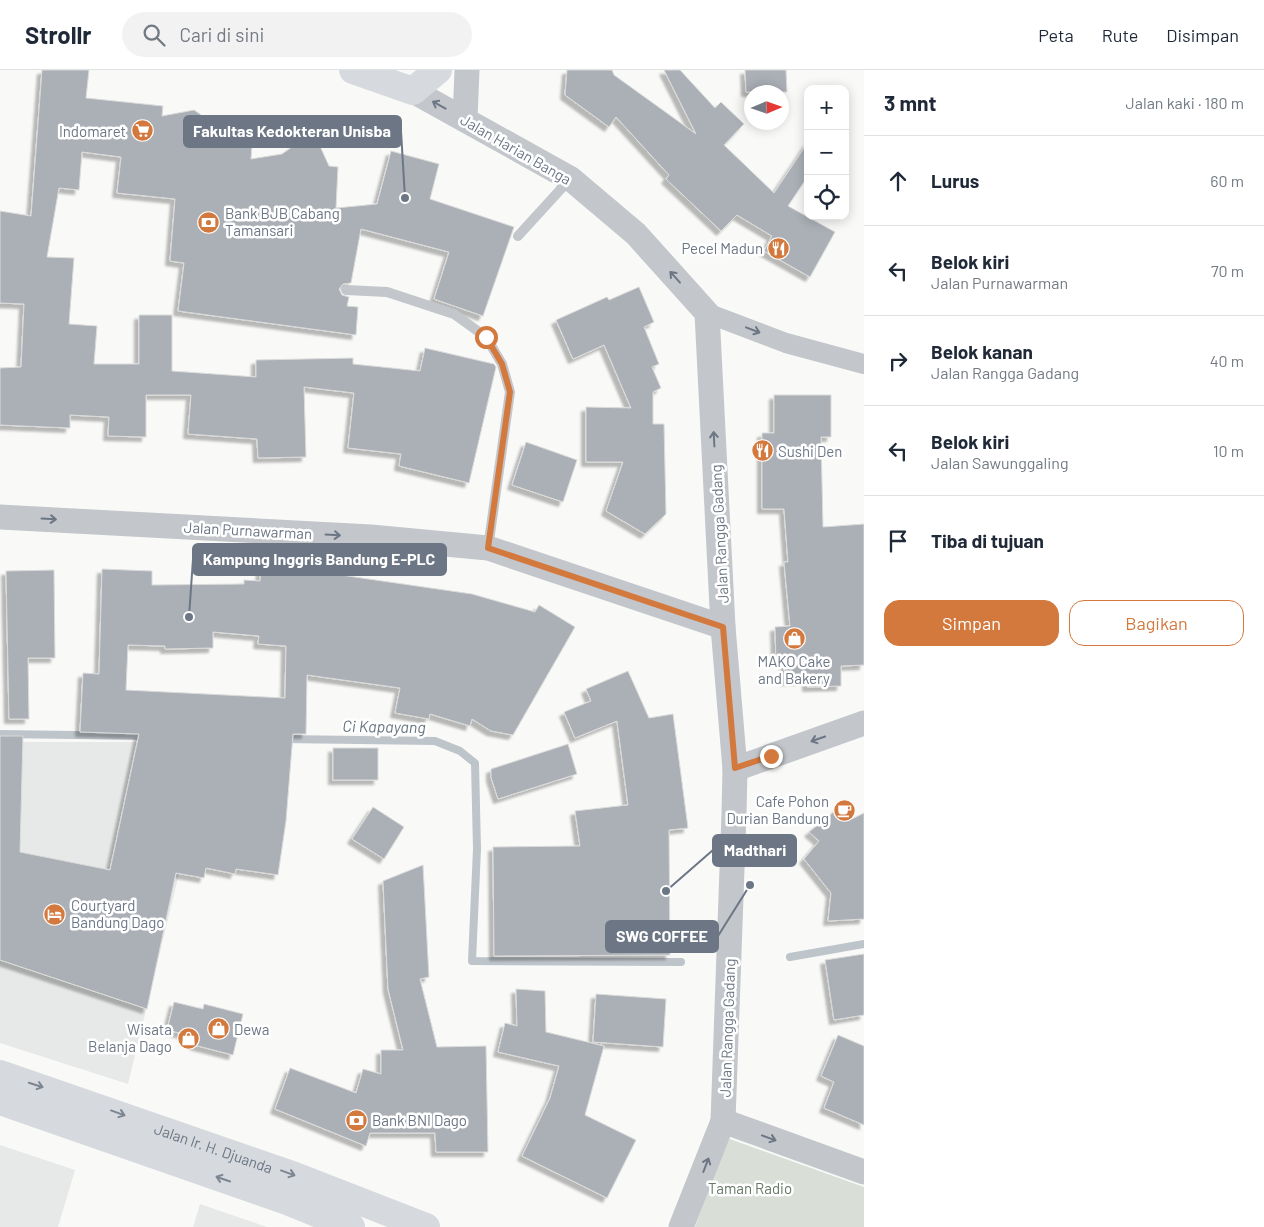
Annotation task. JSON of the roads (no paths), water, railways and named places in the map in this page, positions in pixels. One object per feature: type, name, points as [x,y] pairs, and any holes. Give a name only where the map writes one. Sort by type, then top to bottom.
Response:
[{"type":"main road","points":[[354,70],[413,91],[438,70]]},
{"type":"main road","name":"Jalan Ir. H. Djuanda","points":[[0,1074],[72,1097],[295,1176],[426,1227]]},
{"type":"main road","points":[[63,1122],[72,1097]]},
{"type":"main road","name":"Jalan Ir. H. Djuanda","points":[[0,1101],[288,1201],[351,1227]]},
{"type":"street","points":[[465,119],[467,70]]},
{"type":"street","name":"Jalan Harian Banga","points":[[413,91],[570,178],[636,234],[707,313],[786,343],[864,364]]},
{"type":"street","name":"Jalan Rangga Gadang","points":[[682,1227],[723,1121],[735,768],[723,627],[707,313]]},
{"type":"street","name":"Jalan Purnawarman","points":[[0,517],[361,536],[488,548],[723,627]]},
{"type":"street","points":[[735,768],[864,723]]},
{"type":"street","points":[[723,1121],[864,1172]]},
{"type":"lane","points":[[518,236],[570,178]]},
{"type":"lane","points":[[346,290],[387,292],[454,314],[486,337],[502,364],[510,392],[488,548]]},
{"type":"waterway","name":"Ci Kapayang","points":[[0,734],[149,736]]},
{"type":"waterway","name":"Ci Kapayang","points":[[282,739],[435,741],[460,751],[475,763],[477,849],[472,961],[681,962]]},
{"type":"waterway","name":"Ci Kapayang","points":[[790,957],[864,944]]},
{"type":"place","name":"Indomaret","points":[[142,131]]},
{"type":"place","name":"Fakultas Kedokteran Unisba","points":[[405,198]]},
{"type":"place","name":"Bank BJB Cabang Tamansari","points":[[209,222]]},
{"type":"place","name":"Pecel Madun","points":[[779,248]]},
{"type":"place","name":"Sushi Den","points":[[762,451]]},
{"type":"place","name":"Kampung Inggris Bandung E-PLC","points":[[189,617]]},
{"type":"place","name":"MAKO Cake and Bakery","points":[[794,638]]},
{"type":"place","name":"Cafe Pohon Durian Bandung","points":[[845,810]]},
{"type":"place","name":"SWG COFFEE","points":[[750,885]]},
{"type":"place","name":"Madthari","points":[[666,891]]},
{"type":"place","name":"Courtyard Bandung Dago","points":[[55,914]]},
{"type":"place","name":"Dewa","points":[[218,1029]]},
{"type":"place","name":"Wisata Belanja Dago","points":[[188,1038]]},
{"type":"place","name":"Bank BNI Dago","points":[[356,1120]]},
{"type":"park label","name":"Taman Radio","points":[[750,1188]]}]
